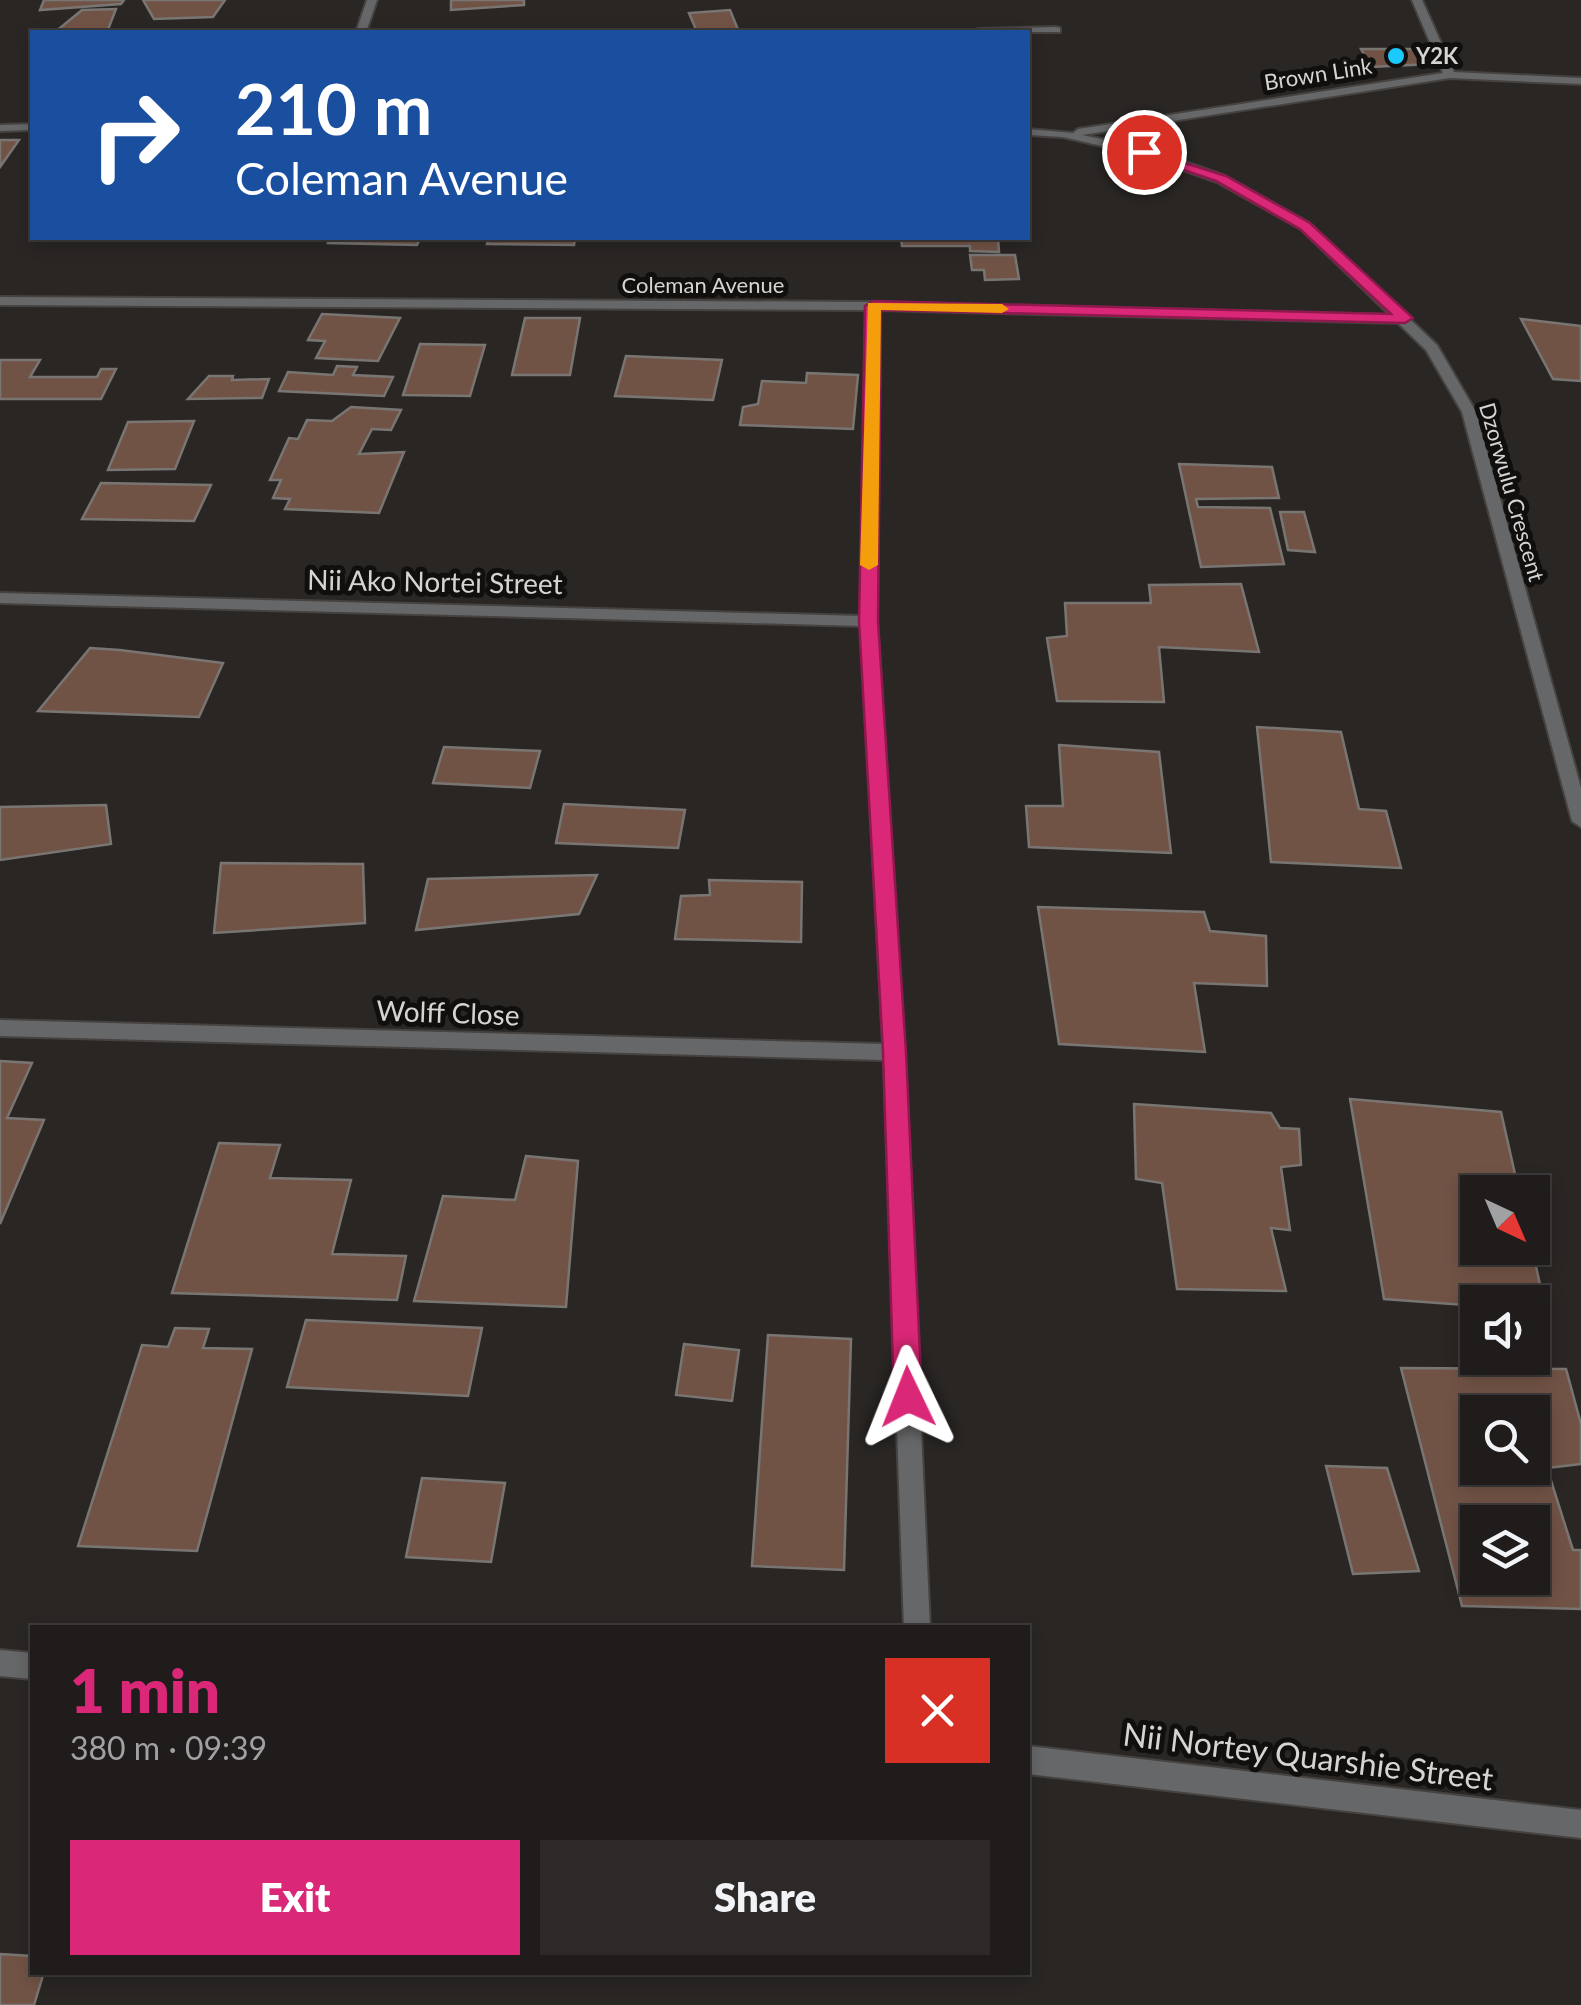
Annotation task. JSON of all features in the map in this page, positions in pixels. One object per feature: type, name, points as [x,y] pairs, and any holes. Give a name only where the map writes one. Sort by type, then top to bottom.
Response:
[{"type":"street","points":[[362,30],[372,0]]},
{"type":"street","points":[[1416,0],[1450,75]]},
{"type":"street","points":[[1030,31],[1056,30]]},
{"type":"street","name":"Brown Link","points":[[1063,134],[1450,75],[1581,81]]},
{"type":"street","points":[[0,128],[30,127]]},
{"type":"street","name":"Dzorwulu Crescent","points":[[1030,132],[1063,134],[1144,152],[1221,178],[1305,226],[1432,348],[1469,412],[1581,821]]},
{"type":"street","name":"Coleman Avenue","points":[[0,301],[873,306],[1405,318]]},
{"type":"street","points":[[873,306],[869,621],[894,1052],[917,1625]]},
{"type":"street","name":"Nii Ako Nortei Street","points":[[0,598],[869,621]]},
{"type":"street","name":"Wolff Close","points":[[0,1028],[894,1052]]},
{"type":"street","points":[[0,1664],[30,1666]]},
{"type":"street","name":"Nii Nortey Quarshie Street","points":[[1030,1760],[1581,1824]]},
{"type":"building","points":[[44,0],[124,0],[121,4],[40,10]]},
{"type":"building","points":[[143,0],[225,0],[213,17],[154,19]]},
{"type":"building","points":[[451,0],[524,0],[524,5],[451,10]]},
{"type":"building","points":[[116,9],[108,30],[57,30],[82,10]]},
{"type":"building","points":[[730,10],[738,30],[696,30],[689,13]]},
{"type":"building","name":"Y2K","points":[[1361,49],[1422,49],[1430,64],[1371,67]]},
{"type":"building","points":[[0,140],[19,140],[0,167]]},
{"type":"building","points":[[329,240],[419,240],[417,245],[328,243]]},
{"type":"building","points":[[488,240],[575,240],[574,245],[487,244]]},
{"type":"building","points":[[901,240],[998,240],[999,252],[970,251],[970,246],[902,246]]},
{"type":"building","points":[[970,255],[1015,255],[1019,279],[985,280],[984,270],[972,270]]},
{"type":"building","points":[[322,314],[400,318],[378,361],[316,358],[325,341],[308,340]]},
{"type":"building","points":[[525,318],[580,318],[570,375],[512,375]]},
{"type":"building","points":[[1521,319],[1581,326],[1581,381],[1553,379]]},
{"type":"building","points":[[420,344],[485,345],[470,396],[403,395]]},
{"type":"building","points":[[626,356],[722,360],[713,400],[615,396]]},
{"type":"building","points":[[0,360],[40,360],[30,377],[97,377],[101,369],[116,369],[101,399],[0,399]]},
{"type":"building","points":[[337,366],[357,367],[353,375],[393,377],[384,396],[279,391],[288,372],[333,375]]},
{"type":"building","points":[[807,373],[858,375],[853,429],[740,425],[743,407],[758,404],[762,381],[806,383]]},
{"type":"building","points":[[209,376],[269,379],[262,398],[188,399]]},
{"type":"building","points":[[351,407],[401,410],[391,430],[372,429],[359,454],[404,452],[379,513],[285,509],[290,499],[273,498],[281,480],[270,480],[289,438],[298,439],[307,420],[332,421]]},
{"type":"building","points":[[194,421],[175,469],[108,470],[128,422]]},
{"type":"building","points":[[1179,464],[1272,467],[1279,498],[1196,499],[1198,507],[1270,508],[1284,564],[1201,567]]},
{"type":"building","points":[[101,483],[211,485],[194,521],[82,519]]},
{"type":"building","points":[[1280,512],[1304,512],[1315,552],[1288,550]]},
{"type":"building","points":[[1241,584],[1259,652],[1159,647],[1164,702],[1057,701],[1047,638],[1067,636],[1065,603],[1151,603],[1149,585]]},
{"type":"building","points":[[90,648],[223,663],[199,717],[38,711]]},
{"type":"building","points":[[1257,727],[1341,732],[1359,809],[1386,811],[1401,868],[1271,862]]},
{"type":"building","points":[[1059,745],[1159,752],[1171,853],[1029,847],[1026,806],[1063,806]]},
{"type":"building","points":[[444,747],[540,751],[530,788],[433,783]]},
{"type":"building","points":[[564,804],[685,810],[678,848],[556,843]]},
{"type":"building","points":[[106,805],[111,844],[0,860],[0,807]]},
{"type":"building","points":[[221,863],[363,864],[365,923],[214,933]]},
{"type":"building","points":[[597,875],[579,914],[416,930],[428,879]]},
{"type":"building","points":[[709,880],[802,882],[801,942],[675,939],[681,896],[710,895]]},
{"type":"building","points":[[1038,907],[1204,912],[1210,931],[1266,936],[1267,986],[1194,983],[1205,1052],[1059,1044]]},
{"type":"building","points":[[0,1061],[32,1063],[7,1118],[44,1120],[0,1224]]},
{"type":"building","points":[[1350,1099],[1501,1112],[1515,1175],[1460,1175],[1460,1265],[1536,1265],[1540,1285],[1460,1285],[1460,1305],[1384,1299]]},
{"type":"building","points":[[1134,1104],[1271,1113],[1280,1128],[1299,1129],[1301,1165],[1281,1167],[1290,1230],[1271,1228],[1286,1291],[1177,1289],[1162,1183],[1136,1179]]},
{"type":"building","points":[[219,1143],[280,1145],[270,1178],[351,1180],[332,1254],[406,1256],[397,1300],[172,1293]]},
{"type":"building","points":[[526,1156],[578,1161],[566,1307],[414,1301],[443,1196],[515,1200]]},
{"type":"building","points":[[306,1320],[482,1328],[468,1396],[287,1387]]},
{"type":"building","points":[[175,1328],[209,1329],[203,1348],[252,1349],[197,1551],[78,1546],[142,1345],[168,1347]]},
{"type":"building","points":[[768,1335],[851,1339],[844,1570],[752,1566]]},
{"type":"building","points":[[684,1344],[739,1350],[732,1401],[676,1395]]},
{"type":"building","points":[[1401,1368],[1460,1368],[1460,1375],[1550,1375],[1550,1369],[1566,1369],[1581,1424],[1581,1464],[1550,1468],[1550,1395],[1460,1395],[1460,1485],[1550,1485],[1550,1477],[1573,1550],[1581,1550],[1581,1609],[1462,1606]]},
{"type":"building","points":[[1326,1466],[1387,1468],[1419,1571],[1353,1574]]},
{"type":"building","points":[[422,1478],[505,1483],[491,1562],[406,1557]]},
{"type":"building","points":[[0,1954],[30,1956],[30,1975],[43,1975],[34,2005],[0,2005]]},
{"type":"slow traffic","points":[[869,565],[873,306],[1002,309]]},
{"type":"place","name":"Y2K","points":[[1396,56]]},
{"type":"route","points":[[908,1397],[894,1052],[869,621],[873,306],[1405,318],[1305,226],[1221,178],[1144,152]]}]
